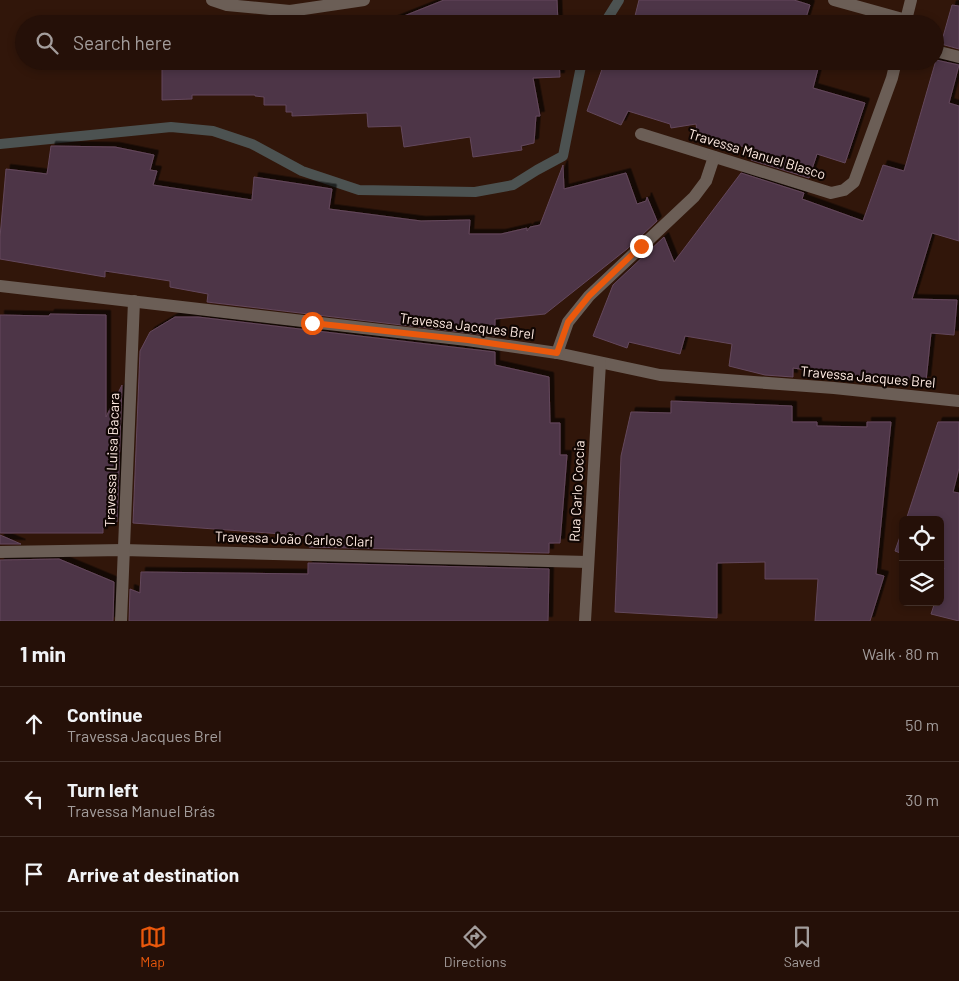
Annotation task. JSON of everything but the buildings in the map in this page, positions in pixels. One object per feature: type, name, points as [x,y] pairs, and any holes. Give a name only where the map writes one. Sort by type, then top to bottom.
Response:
[{"type":"street","points":[[212,0],[227,5],[290,11],[364,0]]},
{"type":"street","points":[[834,0],[882,15]]},
{"type":"street","points":[[907,15],[911,0]]},
{"type":"street","points":[[944,53],[959,57]]},
{"type":"street","name":"Travessa Manuel Blasco","points":[[641,134],[831,193],[844,190],[854,182],[894,70]]},
{"type":"street","points":[[557,353],[568,322],[589,296],[694,197],[706,182],[714,157]]},
{"type":"street","name":"Travessa Jacques Brel","points":[[0,286],[468,340],[557,353],[660,375],[834,388],[959,401]]},
{"type":"street","name":"Travessa Luisa Bacara","points":[[121,621],[134,300]]},
{"type":"street","name":"Rua Carlo Coccia","points":[[585,621],[600,363]]},
{"type":"street","name":"Travessa João Carlos Clari","points":[[0,552],[124,550],[588,562]]},
{"type":"waterway","points":[[610,15],[619,0]]},
{"type":"waterway","points":[[0,144],[171,127],[213,131],[252,144],[302,171],[359,190],[475,192],[513,185],[563,156],[580,70]]},
{"type":"route","points":[[312,323],[468,340],[557,353],[568,322],[589,296],[641,246]]}]
